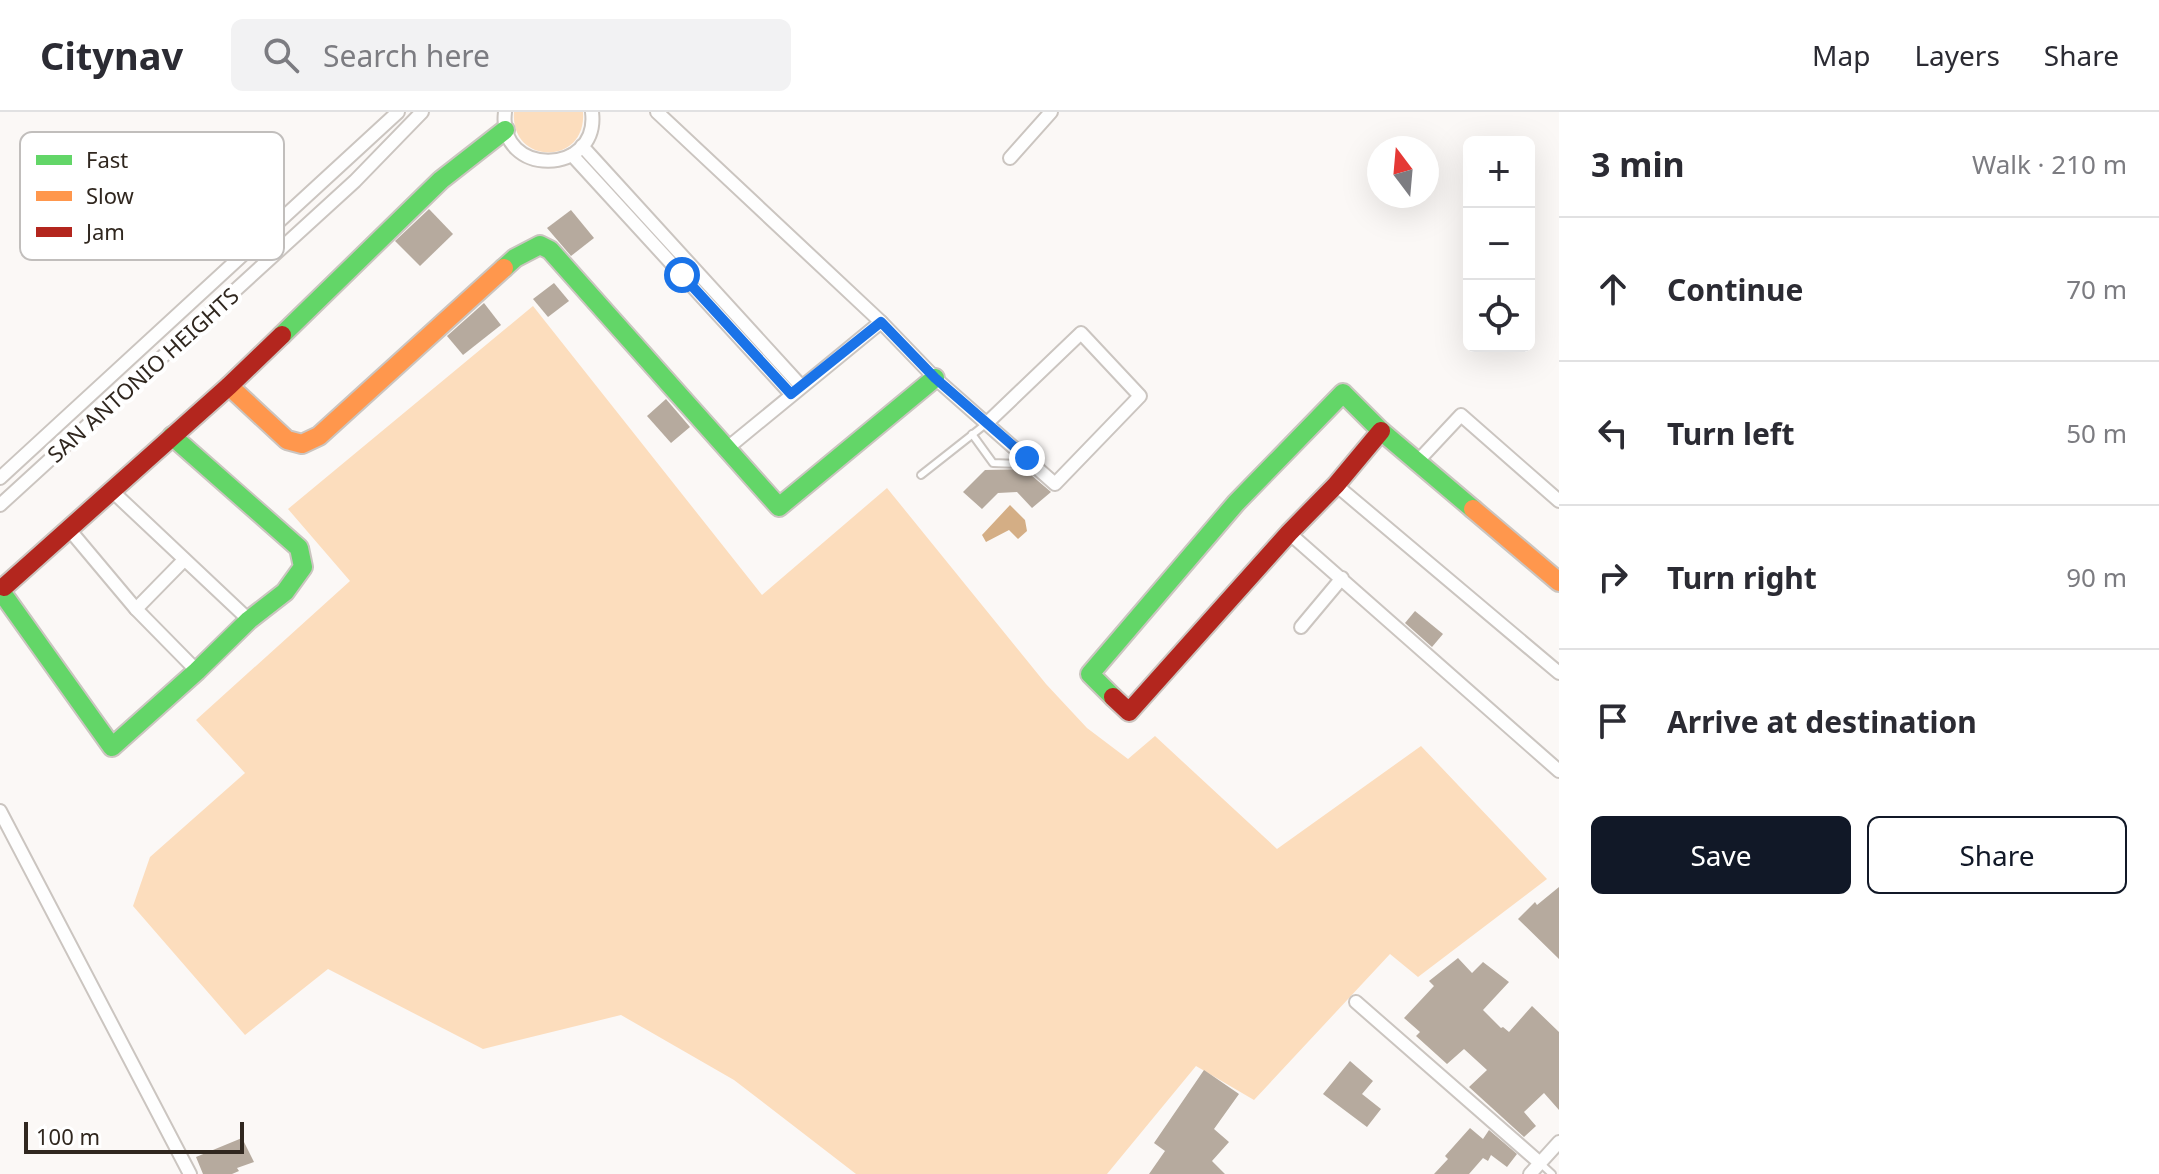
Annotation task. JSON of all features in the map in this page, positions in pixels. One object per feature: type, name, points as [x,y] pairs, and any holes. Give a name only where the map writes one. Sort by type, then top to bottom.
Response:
[{"type":"street","name":"SAN ANTONIO HEIGHTS","points":[[284,217],[398,112]]},
{"type":"street","name":"SAN ANTONIO HEIGHTS","points":[[284,246],[355,181],[422,112]]},
{"type":"street","points":[[172,436],[299,548],[303,567],[285,592],[249,620],[112,747],[0,590],[68,528],[172,436],[229,386],[505,121],[511,142],[520,152],[532,159],[559,161],[577,150],[589,134],[592,112]]},
{"type":"street","points":[[657,112],[881,322],[935,378],[1055,484],[1140,396],[1081,333],[987,423]]},
{"type":"street","points":[[1010,158],[1051,112]]},
{"type":"street","points":[[577,150],[796,390]]},
{"type":"street","points":[[229,386],[287,440],[302,444],[319,436],[515,258],[540,245],[550,250],[779,507],[935,378]]},
{"type":"street","name":"SAN ANTONIO HEIGHTS","points":[[0,478],[237,260]]},
{"type":"street","name":"SAN ANTONIO HEIGHTS","points":[[0,505],[268,260]]},
{"type":"street","points":[[725,450],[881,322]]},
{"type":"street","points":[[1381,431],[1336,485],[1129,712],[1090,674],[1236,503],[1343,393],[1381,431],[1559,582]]},
{"type":"street","points":[[1417,462],[1461,415],[1559,501]]},
{"type":"street","points":[[1336,485],[1559,673]]},
{"type":"street","points":[[111,490],[249,620]]},
{"type":"street","points":[[68,528],[136,609],[197,671]]},
{"type":"street","points":[[1289,533],[1559,771]]},
{"type":"street","points":[[136,609],[184,560]]},
{"type":"street","points":[[1301,627],[1342,578]]},
{"type":"street","points":[[0,811],[190,1174]]},
{"type":"street","points":[[1356,1002],[1540,1163]]},
{"type":"street","points":[[1530,1174],[1559,1142]]},
{"type":"lane","points":[[921,475],[987,423]]},
{"type":"lane","points":[[972,434],[993,463],[1020,464],[1027,458]]},
{"type":"lane","points":[[1540,1163],[1552,1174]]},
{"type":"shaded area","points":[[514,112],[583,112],[581,130],[573,142],[562,150],[535,150],[524,142],[516,130]]},
{"type":"shaded area","points":[[533,306],[762,595],[887,488],[1046,684],[1087,728],[1128,759],[1155,736],[1277,849],[1421,746],[1547,879],[1418,977],[1390,954],[1254,1100],[1196,1066],[1107,1174],[856,1174],[734,1080],[621,1015],[483,1049],[328,969],[245,1035],[133,906],[150,857],[245,773],[196,720],[350,581],[288,509]]},
{"type":"shaded area","points":[[1010,505],[1025,520],[1027,531],[1018,539],[1009,530],[986,542],[982,535]]},
{"type":"building","points":[[429,209],[453,234],[420,266],[395,241]]},
{"type":"building","points":[[571,210],[594,238],[571,256],[547,228]]},
{"type":"building","points":[[554,283],[569,301],[548,317],[533,299]]},
{"type":"building","points":[[484,303],[501,325],[463,355],[447,336]]},
{"type":"building","points":[[666,399],[690,427],[671,443],[647,416]]},
{"type":"building","points":[[1024,469],[1051,492],[1032,508],[1017,492],[998,493],[982,509],[963,492],[985,470]]},
{"type":"building","points":[[1415,611],[1443,634],[1432,647],[1405,623]]},
{"type":"building","points":[[1559,887],[1559,959],[1518,919],[1535,902],[1537,905]]},
{"type":"building","points":[[1458,958],[1472,973],[1483,962],[1509,982],[1483,1010],[1501,1028],[1509,1032],[1532,1006],[1559,1032],[1559,1110],[1544,1093],[1524,1112],[1536,1126],[1524,1137],[1469,1087],[1487,1070],[1464,1049],[1447,1064],[1416,1036],[1420,1032],[1404,1018],[1434,986],[1429,981]]},
{"type":"building","points":[[1350,1061],[1373,1081],[1362,1094],[1381,1109],[1367,1127],[1323,1094]]},
{"type":"building","points":[[1204,1070],[1239,1094],[1214,1129],[1229,1142],[1212,1161],[1225,1174],[1149,1174],[1165,1151],[1154,1143]]},
{"type":"building","points":[[1470,1128],[1483,1139],[1489,1130],[1517,1154],[1507,1167],[1491,1155],[1488,1161],[1483,1158],[1469,1174],[1434,1174],[1448,1159],[1445,1156]]},
{"type":"building","points":[[242,1138],[254,1162],[237,1168],[239,1171],[232,1174],[203,1174],[196,1157]]},
{"type":"traffic: fast","points":[[282,335],[441,180],[505,130]]},
{"type":"traffic: fast","points":[[504,268],[515,258],[540,245],[550,250],[779,507],[935,378]]},
{"type":"traffic: fast","points":[[1113,697],[1090,674],[1236,503],[1343,393],[1381,431],[1473,509]]},
{"type":"traffic: fast","points":[[4,587],[0,590],[112,747],[249,620],[285,592],[303,567],[299,548],[172,436]]},
{"type":"traffic: slow","points":[[229,386],[287,440],[302,444],[319,436],[504,268]]},
{"type":"traffic: slow","points":[[1473,509],[1559,582]]},
{"type":"traffic: jam","points":[[4,587],[282,335]]},
{"type":"traffic: jam","points":[[1113,697],[1129,712],[1336,485],[1381,431]]},
{"type":"route","points":[[682,275],[791,394],[881,322],[935,378],[1027,458]]}]
